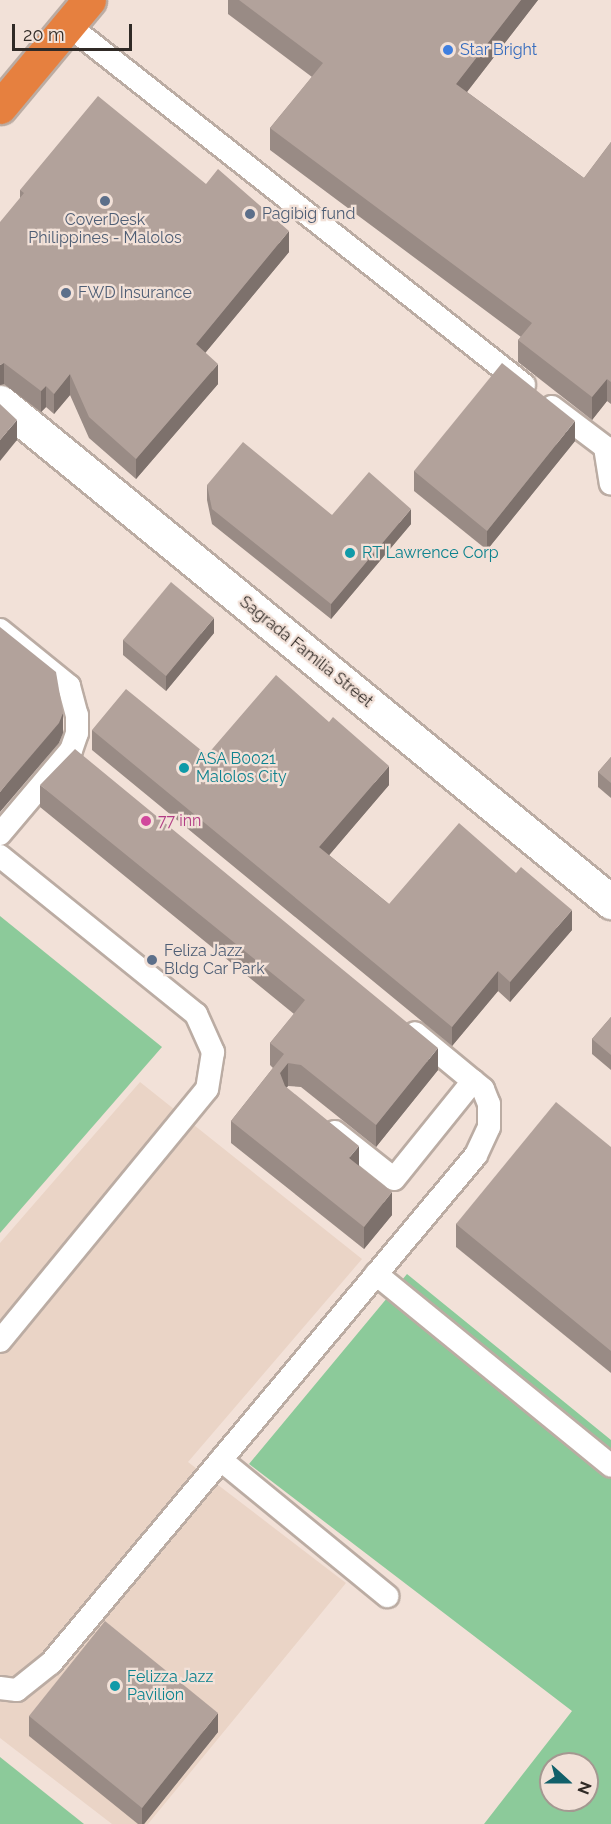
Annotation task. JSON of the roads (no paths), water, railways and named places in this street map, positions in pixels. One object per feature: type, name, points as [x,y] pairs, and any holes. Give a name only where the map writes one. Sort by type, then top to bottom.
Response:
[{"type":"highway","points":[[0,107],[89,0]]},
{"type":"street","name":"Sagrada Familia Street","points":[[0,402],[611,902]]},
{"type":"lane","points":[[68,25],[608,446],[611,484]]},
{"type":"lane","points":[[0,630],[69,687],[77,715],[77,733],[71,750],[0,834]]},
{"type":"lane","points":[[71,750],[89,765]]},
{"type":"lane","points":[[0,856],[196,1014],[213,1052],[207,1089],[0,1341]]},
{"type":"lane","points":[[0,1688],[17,1690],[51,1663],[476,1155],[489,1127],[489,1104],[483,1089],[400,1021]]},
{"type":"lane","points":[[320,1120],[393,1179],[473,1081]]},
{"type":"lane","points":[[376,1274],[611,1466]]},
{"type":"lane","points":[[221,1460],[387,1596]]},
{"type":"place","name":"Star Bright","points":[[448,50]]},
{"type":"place","name":"CoverDesk Philippines - Malolos","points":[[105,201]]},
{"type":"place","name":"Pagibig fund","points":[[250,214]]},
{"type":"place","name":"FWD Insurance","points":[[66,293]]},
{"type":"place","name":"RT Lawrence Corp","points":[[350,553]]},
{"type":"place","name":"ASA B0021 Malolos City","points":[[184,768]]},
{"type":"place","name":"77 inn","points":[[146,821]]},
{"type":"place","name":"Feliza Jazz Bldg Car Park","points":[[152,960]]},
{"type":"place","name":"Felizza Jazz Pavilion","points":[[115,1686]]}]
